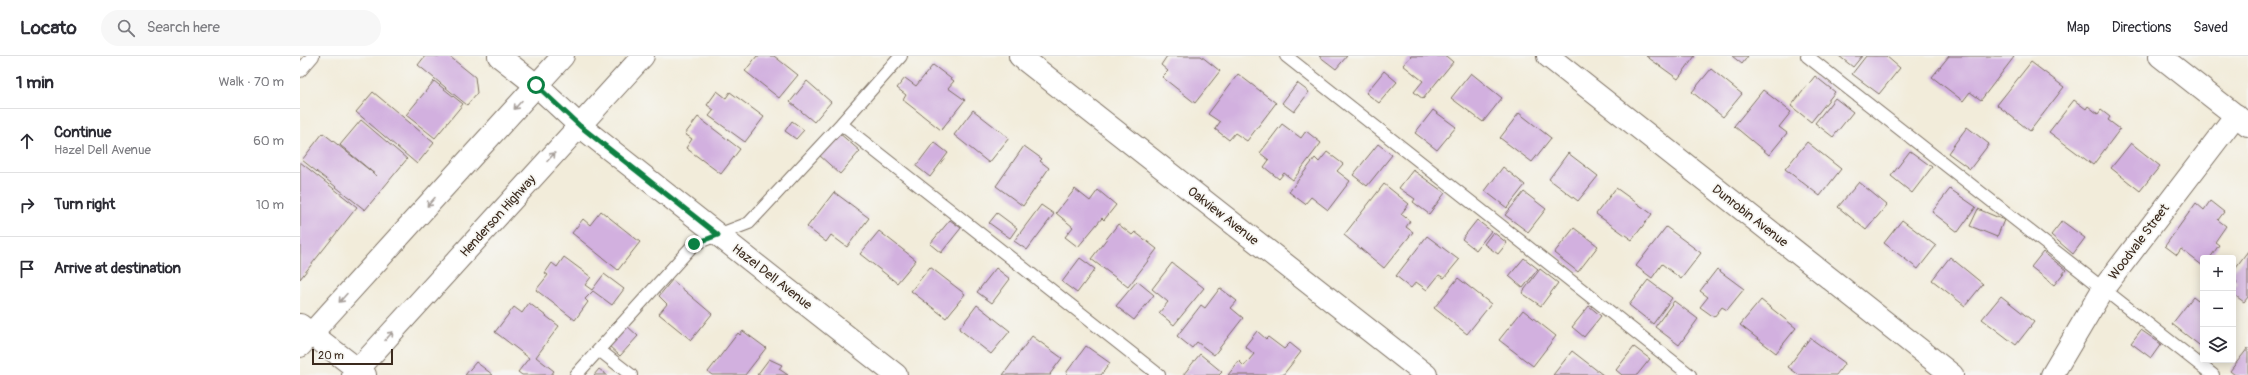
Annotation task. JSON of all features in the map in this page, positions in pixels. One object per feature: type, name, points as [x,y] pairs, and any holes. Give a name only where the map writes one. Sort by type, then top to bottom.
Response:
[{"type":"street","name":"Hazel Dell Avenue","points":[[499,56],[536,85],[580,126],[896,375]]},
{"type":"street","points":[[359,373],[304,335],[563,56]]},
{"type":"street","name":"Henderson Highway","points":[[359,373],[643,56]]},
{"type":"street","name":"Oakview Avenue","points":[[1020,56],[1426,375]]},
{"type":"street","name":"Dunrobin Avenue","points":[[1548,56],[1952,375]]},
{"type":"street","points":[[2160,56],[2242,120]]},
{"type":"street","name":"Woodvale Street","points":[[2052,375],[2103,289],[2242,120]]},
{"type":"lane","points":[[300,72],[313,56]]},
{"type":"lane","points":[[576,375],[694,244],[749,224],[901,56]]},
{"type":"lane","points":[[1286,56],[1690,375]]},
{"type":"lane","points":[[1807,56],[2213,375]]},
{"type":"lane","points":[[841,124],[1159,375]]},
{"type":"lane","points":[[599,350],[631,375]]},
{"type":"building","points":[[425,56],[449,56],[475,77],[477,93],[467,105],[418,65]]},
{"type":"building","points":[[757,56],[774,56],[798,75],[779,98],[745,71]]},
{"type":"building","points":[[1167,56],[1201,56],[1220,71],[1195,103],[1162,77],[1168,71],[1161,65]]},
{"type":"building","points":[[1319,56],[1347,56],[1336,69]]},
{"type":"building","points":[[1411,56],[1446,56],[1453,62],[1423,99],[1414,92],[1423,81],[1403,65]]},
{"type":"building","points":[[1646,56],[1695,56],[1678,79]]},
{"type":"building","points":[[1732,56],[1748,56],[1742,64]]},
{"type":"building","points":[[1839,56],[1862,56],[1853,67]]},
{"type":"building","points":[[1866,56],[1886,56],[1900,68],[1879,94],[1852,74]]},
{"type":"building","points":[[1949,56],[2014,57],[1981,100],[1970,92],[1963,101],[1932,77]]},
{"type":"building","points":[[2031,62],[2064,87],[2030,131],[1997,105]]},
{"type":"building","points":[[933,65],[954,81],[948,88],[965,100],[941,130],[903,100],[906,95],[897,88],[905,78],[916,86]]},
{"type":"building","points":[[1711,69],[1742,94],[1723,117],[1692,92]]},
{"type":"building","points":[[1384,71],[1397,82],[1379,103],[1366,93]]},
{"type":"building","points":[[1471,73],[1502,98],[1483,122],[1451,98]]},
{"type":"building","points":[[1238,74],[1276,103],[1247,141],[1235,133],[1229,140],[1215,129],[1220,122],[1208,114]]},
{"type":"building","points":[[1815,76],[1835,92],[1811,122],[1791,106]]},
{"type":"building","points":[[434,81],[463,104],[435,138],[406,115]]},
{"type":"building","points":[[807,81],[831,102],[814,122],[790,102]]},
{"type":"building","points":[[1297,83],[1309,92],[1294,112],[1282,103]]},
{"type":"building","points":[[1763,90],[1791,112],[1779,127],[1787,133],[1769,155],[1734,126]]},
{"type":"building","points":[[717,91],[726,98],[730,92],[764,117],[745,142],[709,116],[714,110],[707,105]]},
{"type":"building","points":[[373,92],[434,143],[417,164],[356,112]]},
{"type":"building","points":[[1835,98],[1853,112],[1833,137],[1815,123]]},
{"type":"building","points":[[2074,100],[2086,109],[2088,106],[2098,114],[2101,110],[2110,117],[2108,120],[2120,129],[2093,165],[2049,132]]},
{"type":"building","points":[[973,110],[1009,138],[989,163],[954,135]]},
{"type":"building","points":[[1433,110],[1456,127],[1437,150],[1415,133]]},
{"type":"building","points":[[1519,113],[1551,138],[1532,162],[1500,138]]},
{"type":"building","points":[[698,117],[740,149],[721,174],[686,148],[692,139],[685,134]]},
{"type":"building","points":[[361,120],[407,159],[365,210],[302,160],[323,133],[377,176],[340,145]]},
{"type":"building","points":[[792,121],[804,130],[796,139],[785,131]]},
{"type":"building","points":[[1282,124],[1301,138],[1306,131],[1321,143],[1293,180],[1284,173],[1279,179],[1264,167],[1269,160],[1260,153]]},
{"type":"building","points":[[1967,127],[1989,144],[1970,169],[1948,153]]},
{"type":"building","points":[[839,133],[860,151],[840,174],[819,155]]},
{"type":"building","points":[[934,142],[948,153],[930,177],[916,166]]},
{"type":"building","points":[[1807,142],[1841,169],[1820,196],[1785,169]]},
{"type":"building","points":[[2131,143],[2160,166],[2140,191],[2111,168]]},
{"type":"building","points":[[1378,144],[1392,155],[1367,186],[1353,175]]},
{"type":"building","points":[[1024,146],[1042,159],[1040,161],[1049,168],[1023,206],[996,186]]},
{"type":"building","points":[[1910,151],[1932,167],[1912,193],[1891,176]]},
{"type":"building","points":[[1327,152],[1343,164],[1337,171],[1350,181],[1328,210],[1311,197],[1305,204],[1289,192],[1315,158],[1319,162]]},
{"type":"building","points":[[1568,153],[1598,176],[1578,201],[1549,179]]},
{"type":"building","points":[[300,162],[357,207],[300,279]]},
{"type":"building","points":[[1503,167],[1525,185],[1507,208],[1485,191]]},
{"type":"building","points":[[1413,170],[1445,193],[1429,214],[1413,202],[1415,199],[1399,188]]},
{"type":"building","points":[[1859,182],[1887,205],[1866,230],[1838,207]]},
{"type":"building","points":[[1384,184],[1409,204],[1401,214],[1410,221],[1406,227],[1413,232],[1384,268],[1344,235]]},
{"type":"building","points":[[1616,188],[1652,214],[1632,240],[1596,214]]},
{"type":"building","points":[[1075,189],[1090,201],[1098,190],[1116,205],[1104,220],[1102,218],[1078,247],[1065,237],[1073,227],[1056,213]]},
{"type":"building","points":[[1950,189],[1976,207],[1958,232],[1932,212]]},
{"type":"building","points":[[834,192],[869,218],[847,247],[831,235],[826,242],[807,227]]},
{"type":"building","points":[[1524,192],[1546,209],[1528,232],[1505,215]]},
{"type":"building","points":[[2210,201],[2224,212],[2218,220],[2226,226],[2215,242],[2219,245],[2212,255],[2200,255],[2200,264],[2181,249],[2177,255],[2165,246],[2196,203],[2204,210]]},
{"type":"building","points":[[1041,205],[1054,214],[1027,250],[1014,241]]},
{"type":"building","points":[[1978,209],[2004,220],[1997,237],[1970,226]]},
{"type":"building","points":[[601,211],[640,242],[618,270],[572,233],[583,219],[590,225]]},
{"type":"building","points":[[997,213],[1017,228],[1010,238],[989,223]]},
{"type":"building","points":[[950,220],[961,228],[941,253],[930,244]]},
{"type":"building","points":[[1477,220],[1491,231],[1476,250],[1462,239]]},
{"type":"building","points":[[1902,220],[1936,246],[1918,269],[1884,243]]},
{"type":"building","points":[[2062,221],[2085,238],[2073,254],[2051,235]]},
{"type":"building","points":[[1118,224],[1132,235],[1135,232],[1157,249],[1128,287],[1091,259]]},
{"type":"building","points":[[1666,227],[1701,253],[1681,279],[1662,264],[1652,278],[1636,266]]},
{"type":"building","points":[[1574,228],[1598,246],[1578,272],[1554,253]]},
{"type":"building","points":[[879,231],[916,260],[897,283],[860,254]]},
{"type":"building","points":[[1493,232],[1507,243],[1498,254],[1484,244]]},
{"type":"building","points":[[1427,236],[1459,260],[1444,278],[1439,275],[1427,290],[1416,282],[1411,288],[1396,276]]},
{"type":"building","points":[[2248,251],[2248,297],[2244,302],[2236,296],[2236,267]]},
{"type":"building","points":[[2043,252],[2066,270],[2054,285],[2031,267]]},
{"type":"building","points":[[564,257],[591,277],[585,285],[592,290],[604,274],[624,289],[612,305],[593,291],[585,299],[588,302],[575,320],[536,290],[548,275],[545,273],[552,263],[557,267]]},
{"type":"building","points":[[1950,257],[1983,284],[1965,306],[1932,280]]},
{"type":"building","points":[[1080,258],[1095,269],[1077,293],[1062,282]]},
{"type":"building","points":[[1524,258],[1538,269],[1523,288],[1509,276]]},
{"type":"building","points":[[1172,263],[1204,288],[1174,325],[1159,313],[1168,302],[1152,289]]},
{"type":"building","points":[[930,267],[965,294],[946,318],[911,291]]},
{"type":"building","points":[[996,268],[1010,279],[992,303],[977,292]]},
{"type":"building","points":[[1540,269],[1558,283],[1541,306],[1522,293]]},
{"type":"building","points":[[1717,269],[1744,289],[1727,310],[1722,307],[1714,317],[1700,307],[1708,297],[1700,291]]},
{"type":"building","points":[[1458,278],[1491,304],[1467,334],[1434,308]]},
{"type":"building","points":[[672,280],[712,314],[691,340],[659,314],[667,304],[659,296]]},
{"type":"building","points":[[1648,280],[1672,298],[1653,324],[1629,305]]},
{"type":"building","points":[[1137,281],[1154,295],[1134,320],[1116,306]]},
{"type":"building","points":[[1220,288],[1237,301],[1231,308],[1243,318],[1214,355],[1197,342],[1192,348],[1177,336],[1201,305],[1205,308]]},
{"type":"building","points":[[2001,296],[2034,322],[2016,345],[1982,319]]},
{"type":"building","points":[[2193,297],[2200,303],[2200,346],[2172,324]]},
{"type":"building","points":[[1761,300],[1796,328],[1776,353],[1740,325]]},
{"type":"building","points":[[1674,301],[1698,319],[1679,345],[1655,327]]},
{"type":"building","points":[[529,303],[559,326],[536,357],[554,371],[551,375],[522,375],[518,372],[529,358],[495,332],[514,307],[522,313]]},
{"type":"building","points":[[977,305],[1010,331],[991,354],[959,329]]},
{"type":"building","points":[[1589,306],[1601,316],[1584,337],[1572,327]]},
{"type":"building","points":[[1523,310],[1556,336],[1533,366],[1499,340]]},
{"type":"building","points":[[626,325],[638,336],[620,356],[608,345]]},
{"type":"building","points":[[2141,330],[2161,344],[2151,358],[2131,343]]},
{"type":"building","points":[[743,331],[766,348],[745,375],[712,375],[708,372],[738,333],[740,335]]},
{"type":"building","points":[[1257,331],[1266,339],[1268,337],[1284,349],[1290,343],[1301,352],[1283,375],[1228,375],[1239,361],[1244,366],[1254,354],[1245,346]]},
{"type":"building","points":[[1032,336],[1062,358],[1050,374],[1051,375],[1003,375]]},
{"type":"building","points":[[1810,338],[1845,363],[1836,375],[1799,375],[1788,367]]},
{"type":"building","points":[[1086,346],[1110,363],[1101,375],[1069,375],[1066,373]]},
{"type":"building","points":[[1634,347],[1650,359],[1637,375],[1622,375],[1616,370]]},
{"type":"building","points":[[2248,348],[2248,375],[2235,375],[2230,371]]},
{"type":"building","points":[[1572,351],[1603,375],[1553,375]]},
{"type":"building","points":[[1200,354],[1222,372],[1219,375],[1183,375]]},
{"type":"building","points":[[769,359],[782,365],[779,369],[788,375],[757,375]]},
{"type":"building","points":[[476,362],[493,375],[465,375]]},
{"type":"building","points":[[599,369],[607,375],[594,375]]},
{"type":"route","points":[[536,85],[580,126],[718,235],[694,244]]}]
